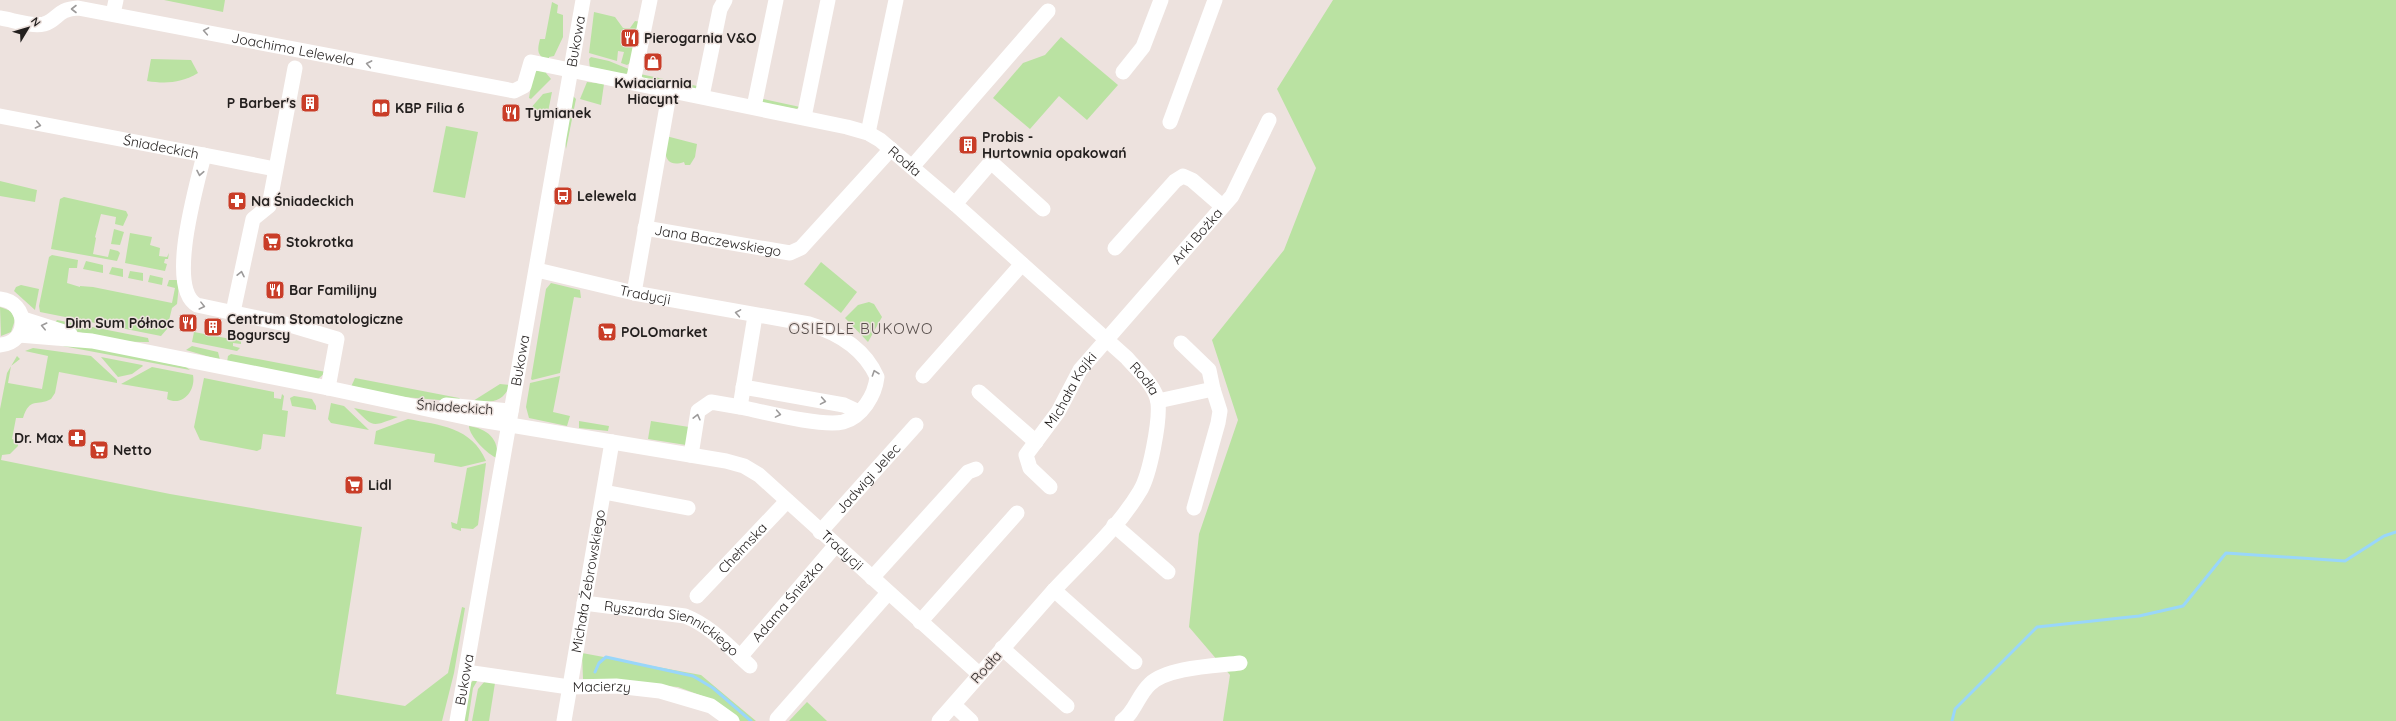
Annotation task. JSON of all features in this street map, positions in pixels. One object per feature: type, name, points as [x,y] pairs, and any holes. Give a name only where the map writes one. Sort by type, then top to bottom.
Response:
[{"type":"street","name":"Bukowa","points":[[457,721],[583,0]]},
{"type":"street","points":[[633,82],[650,0]]},
{"type":"street","points":[[702,96],[720,9],[725,0]]},
{"type":"street","points":[[754,106],[776,0]]},
{"type":"street","points":[[804,117],[828,0]]},
{"type":"street","points":[[868,133],[896,0]]},
{"type":"street","points":[[1122,72],[1143,47],[1161,0]]},
{"type":"street","points":[[1170,122],[1214,0]]},
{"type":"street","name":"Joachima Lelewela","points":[[0,18],[33,24],[45,24],[66,9],[114,7],[408,71],[514,91],[524,86],[531,62],[571,70]]},
{"type":"street","points":[[912,167],[1048,11]]},
{"type":"street","points":[[233,312],[253,219],[269,206],[295,68]]},
{"type":"street","name":"Rodła","points":[[571,70],[754,106],[868,133],[891,149],[912,167],[1108,340],[1142,375],[1158,401],[1157,419],[1147,477],[1141,490],[1114,525],[1002,648],[939,721]]},
{"type":"street","points":[[634,293],[670,89]]},
{"type":"street","name":"Śniadeckich","points":[[0,116],[204,155],[184,254],[187,293],[192,302],[197,305],[233,312],[337,339],[328,388]]},
{"type":"street","name":"Arki Bożka","points":[[1108,340],[1232,196],[1269,120]]},
{"type":"street","name":"Jana Baczewskiego","points":[[645,228],[790,252],[801,248],[891,149]]},
{"type":"street","points":[[204,155],[275,169]]},
{"type":"street","points":[[954,204],[991,162],[1043,209]]},
{"type":"street","points":[[1114,248],[1175,181],[1183,176],[1192,180],[1222,206]]},
{"type":"street","points":[[923,376],[1022,264]]},
{"type":"street","name":"Tradycji","points":[[537,270],[634,293],[755,316],[809,324],[828,329],[845,339],[865,356],[877,377],[872,396],[859,412],[844,422],[833,423],[711,402],[698,411],[690,455]]},
{"type":"street","points":[[0,299],[16,305],[23,319],[19,335],[12,342],[2,348]]},
{"type":"street","points":[[740,408],[755,316]]},
{"type":"street","name":"Śniadeckich","points":[[23,319],[92,341],[399,403],[510,418]]},
{"type":"street","name":"Śniadeckich","points":[[19,335],[92,341]]},
{"type":"street","name":"Michała Kajki","points":[[1050,487],[1030,468],[1026,455],[1058,412],[1080,370],[1108,340]]},
{"type":"street","points":[[1181,343],[1209,370],[1220,411],[1194,508]]},
{"type":"street","points":[[743,387],[844,405],[859,412]]},
{"type":"street","name":"Rodła","points":[[1158,401],[1213,389]]},
{"type":"street","name":"Michała Kajki","points":[[979,392],[1036,442]]},
{"type":"street","name":"Tradycji","points":[[510,418],[612,442],[726,461],[744,466],[792,502],[835,546],[979,674]]},
{"type":"street","name":"Jadwigi Jelec","points":[[820,532],[916,425]]},
{"type":"street","name":"Michała Żebrowskiego","points":[[564,721],[612,442]]},
{"type":"street","points":[[872,578],[968,472],[976,469]]},
{"type":"street","points":[[604,492],[688,508]]},
{"type":"street","name":"Chełmska","points":[[697,596],[792,502]]},
{"type":"street","points":[[920,622],[1017,513]]},
{"type":"street","points":[[1114,525],[1168,572]]},
{"type":"street","name":"Adama Śnieżka","points":[[745,662],[835,546]]},
{"type":"street","points":[[1054,590],[1135,662]]},
{"type":"street","points":[[777,719],[888,593]]},
{"type":"street","name":"Ryszarda Siennickiego","points":[[584,603],[685,616],[697,620],[745,662]]},
{"type":"street","points":[[1002,648],[1067,706]]},
{"type":"street","points":[[1122,721],[1128,716],[1145,689],[1155,680],[1181,672],[1240,663]]},
{"type":"street","name":"Macierzy","points":[[466,672],[569,687],[616,686],[660,691],[711,706],[732,721]]},
{"type":"street","points":[[954,704],[971,721]]},
{"type":"green space","points":[[164,0],[225,0],[223,12]]},
{"type":"green space","points":[[1333,0],[2396,0],[2396,721],[1223,721],[1230,675],[1189,627],[1199,534],[1238,420],[1212,340],[1284,250],[1316,168],[1277,89]]},
{"type":"green space","points":[[552,2],[558,5],[557,13],[563,15],[563,37],[554,56],[549,57],[549,61],[540,55],[538,47],[540,39],[545,39]]},
{"type":"green space","points":[[594,12],[615,17],[623,28],[630,28],[635,21],[641,22],[638,38],[627,35],[626,45],[636,48],[633,61],[627,65],[621,63],[624,52],[618,51],[617,61],[589,53]]},
{"type":"green space","points":[[1061,37],[1118,85],[1087,120],[1059,96],[1030,129],[993,98],[1023,63],[1045,55]]},
{"type":"green space","points":[[591,57],[609,61],[631,70],[626,74],[590,69],[589,59]]},
{"type":"green space","points":[[151,59],[191,60],[198,73],[186,79],[173,82],[147,81]]},
{"type":"green space","points":[[536,71],[547,71],[546,73],[551,79],[531,99],[529,98],[533,74]]},
{"type":"green space","points":[[640,74],[702,87],[698,91],[644,79]]},
{"type":"green space","points":[[587,82],[604,84],[601,105],[580,99]]},
{"type":"green space","points":[[552,92],[548,112],[530,109],[543,94]]},
{"type":"green space","points":[[572,95],[576,99],[566,149],[565,139]]},
{"type":"green space","points":[[759,98],[800,107],[796,109],[762,103]]},
{"type":"green space","points":[[446,126],[478,132],[465,198],[433,192]]},
{"type":"green space","points":[[666,136],[697,144],[695,157],[690,165],[685,165],[684,162],[672,163],[669,161],[665,152]]},
{"type":"green space","points":[[0,181],[37,190],[35,202],[0,196]]},
{"type":"green space","points":[[64,197],[126,211],[128,215],[123,226],[115,224],[116,217],[101,214],[95,237],[93,254],[108,257],[110,249],[118,251],[120,253],[117,261],[51,249],[60,199]]},
{"type":"green space","points":[[114,229],[124,232],[120,245],[111,244]]},
{"type":"green space","points":[[130,233],[152,237],[150,245],[160,248],[159,256],[167,257],[169,253],[168,259],[165,259],[164,263],[167,264],[165,271],[125,263]]},
{"type":"green space","points":[[52,255],[78,260],[77,268],[69,268],[67,283],[80,287],[93,287],[172,303],[175,288],[167,286],[169,280],[177,280],[179,285],[177,304],[172,308],[167,329],[161,336],[40,312],[39,306],[49,257]]},
{"type":"green space","points":[[86,261],[103,265],[103,273],[83,269]]},
{"type":"green space","points":[[821,262],[857,292],[841,313],[804,284]]},
{"type":"green space","points":[[112,267],[123,269],[123,277],[109,274]]},
{"type":"green space","points":[[130,271],[143,273],[143,281],[128,278]]},
{"type":"green space","points":[[150,275],[163,278],[162,285],[148,282]]},
{"type":"green space","points":[[551,283],[580,290],[581,298],[574,297],[560,373],[532,380],[546,289]]},
{"type":"green space","points":[[21,285],[39,289],[35,310],[14,291],[16,287]]},
{"type":"green space","points":[[869,302],[874,304],[882,317],[868,342],[845,318],[858,305]]},
{"type":"green space","points":[[0,307],[11,311],[15,320],[11,332],[1,336]]},
{"type":"green space","points":[[57,320],[148,338],[149,342],[113,340],[89,335],[54,324]]},
{"type":"green space","points":[[194,332],[241,341],[241,344],[233,343],[233,346],[240,348],[237,351],[192,342]]},
{"type":"green space","points":[[72,343],[186,367],[190,370],[52,344]]},
{"type":"green space","points":[[192,346],[218,352],[220,360],[186,350]]},
{"type":"green space","points":[[33,348],[91,356],[117,380],[117,383],[59,372],[55,393],[51,399],[31,404],[23,418],[16,418],[12,439],[18,441],[18,446],[10,454],[2,455],[1,460],[170,494],[362,527],[336,694],[405,706],[448,673],[462,607],[465,608],[454,673],[442,721],[0,721],[0,409],[7,373],[11,366],[8,383],[42,389],[48,356],[25,351]]},
{"type":"green space","points":[[231,354],[326,372],[318,379],[227,362],[228,356]]},
{"type":"green space","points":[[17,356],[20,359],[11,366]]},
{"type":"green space","points":[[101,357],[143,366],[132,374],[118,377]]},
{"type":"green space","points":[[152,367],[193,375],[192,386],[187,396],[178,401],[173,401],[167,399],[168,392],[121,384]]},
{"type":"green space","points":[[560,376],[553,412],[570,416],[567,426],[529,418],[526,407],[530,383]]},
{"type":"green space","points":[[204,378],[274,392],[274,398],[281,399],[282,394],[284,396],[282,410],[288,411],[285,437],[263,434],[261,449],[257,451],[200,440],[194,427]]},
{"type":"green space","points":[[355,378],[459,398],[463,402],[404,397],[351,387]]},
{"type":"green space","points":[[500,384],[510,385],[500,399],[485,402],[473,401]]},
{"type":"green space","points":[[294,396],[312,399],[316,406],[316,410],[292,406],[290,398]]},
{"type":"green space","points":[[331,403],[344,406],[369,430],[331,423],[328,419]]},
{"type":"green space","points":[[354,408],[398,417],[383,423],[373,424]]},
{"type":"green space","points":[[408,419],[443,426],[463,434],[480,450],[486,461],[461,467],[434,462],[435,454],[374,444],[376,431]]},
{"type":"green space","points":[[579,421],[609,426],[608,431],[579,428]]},
{"type":"green space","points":[[651,421],[689,427],[686,445],[648,439]]},
{"type":"green space","points":[[469,426],[481,429],[494,440],[497,458],[475,440]]},
{"type":"green space","points":[[486,463],[478,525],[473,529],[461,528],[461,531],[452,528],[451,522],[457,524],[467,468]]},
{"type":"green space","points":[[582,653],[701,675],[756,721],[740,721],[716,701],[678,687],[583,679]]},
{"type":"green space","points":[[479,678],[473,688],[468,721],[463,721],[471,682]]},
{"type":"green space","points":[[485,681],[495,683],[489,721],[472,721],[478,689]]},
{"type":"green space","points":[[807,702],[827,721],[789,721]]},
{"type":"waterway","points":[[1952,721],[1955,709],[2037,627],[2139,616],[2183,606],[2226,553],[2345,561],[2384,536],[2396,532]]},
{"type":"waterway","points":[[595,672],[599,663],[606,657],[693,676],[713,688],[751,721]]},
{"type":"place","name":"Pierogarnia V&O","points":[[630,38]]},
{"type":"place","name":"Kwiaciarnia Hiacynt","points":[[653,62]]},
{"type":"place","name":"P Barber's","points":[[310,103]]},
{"type":"place","name":"KBP Filia 6","points":[[381,108]]},
{"type":"place","name":"Tymianek","points":[[511,113]]},
{"type":"place","name":"Probis - Hurtownia opakowań","points":[[968,145]]},
{"type":"place","name":"Lelewela","points":[[563,196]]},
{"type":"place","name":"Na Śniadeckich","points":[[237,201]]},
{"type":"place","name":"Stokrotka","points":[[272,242]]},
{"type":"place","name":"Bar Familijny","points":[[275,290]]},
{"type":"place","name":"Dim Sum Północ","points":[[188,323]]},
{"type":"place","name":"Centrum Stomatologiczne Bogurscy","points":[[213,327]]},
{"type":"place","name":"POLOmarket","points":[[607,332]]},
{"type":"place","name":"Dr. Max","points":[[77,438]]},
{"type":"place","name":"Netto","points":[[99,450]]},
{"type":"place","name":"Lidl","points":[[354,485]]},
{"type":"district","name":"OSIEDLE BUKOWO","points":[[861,329]]}]
